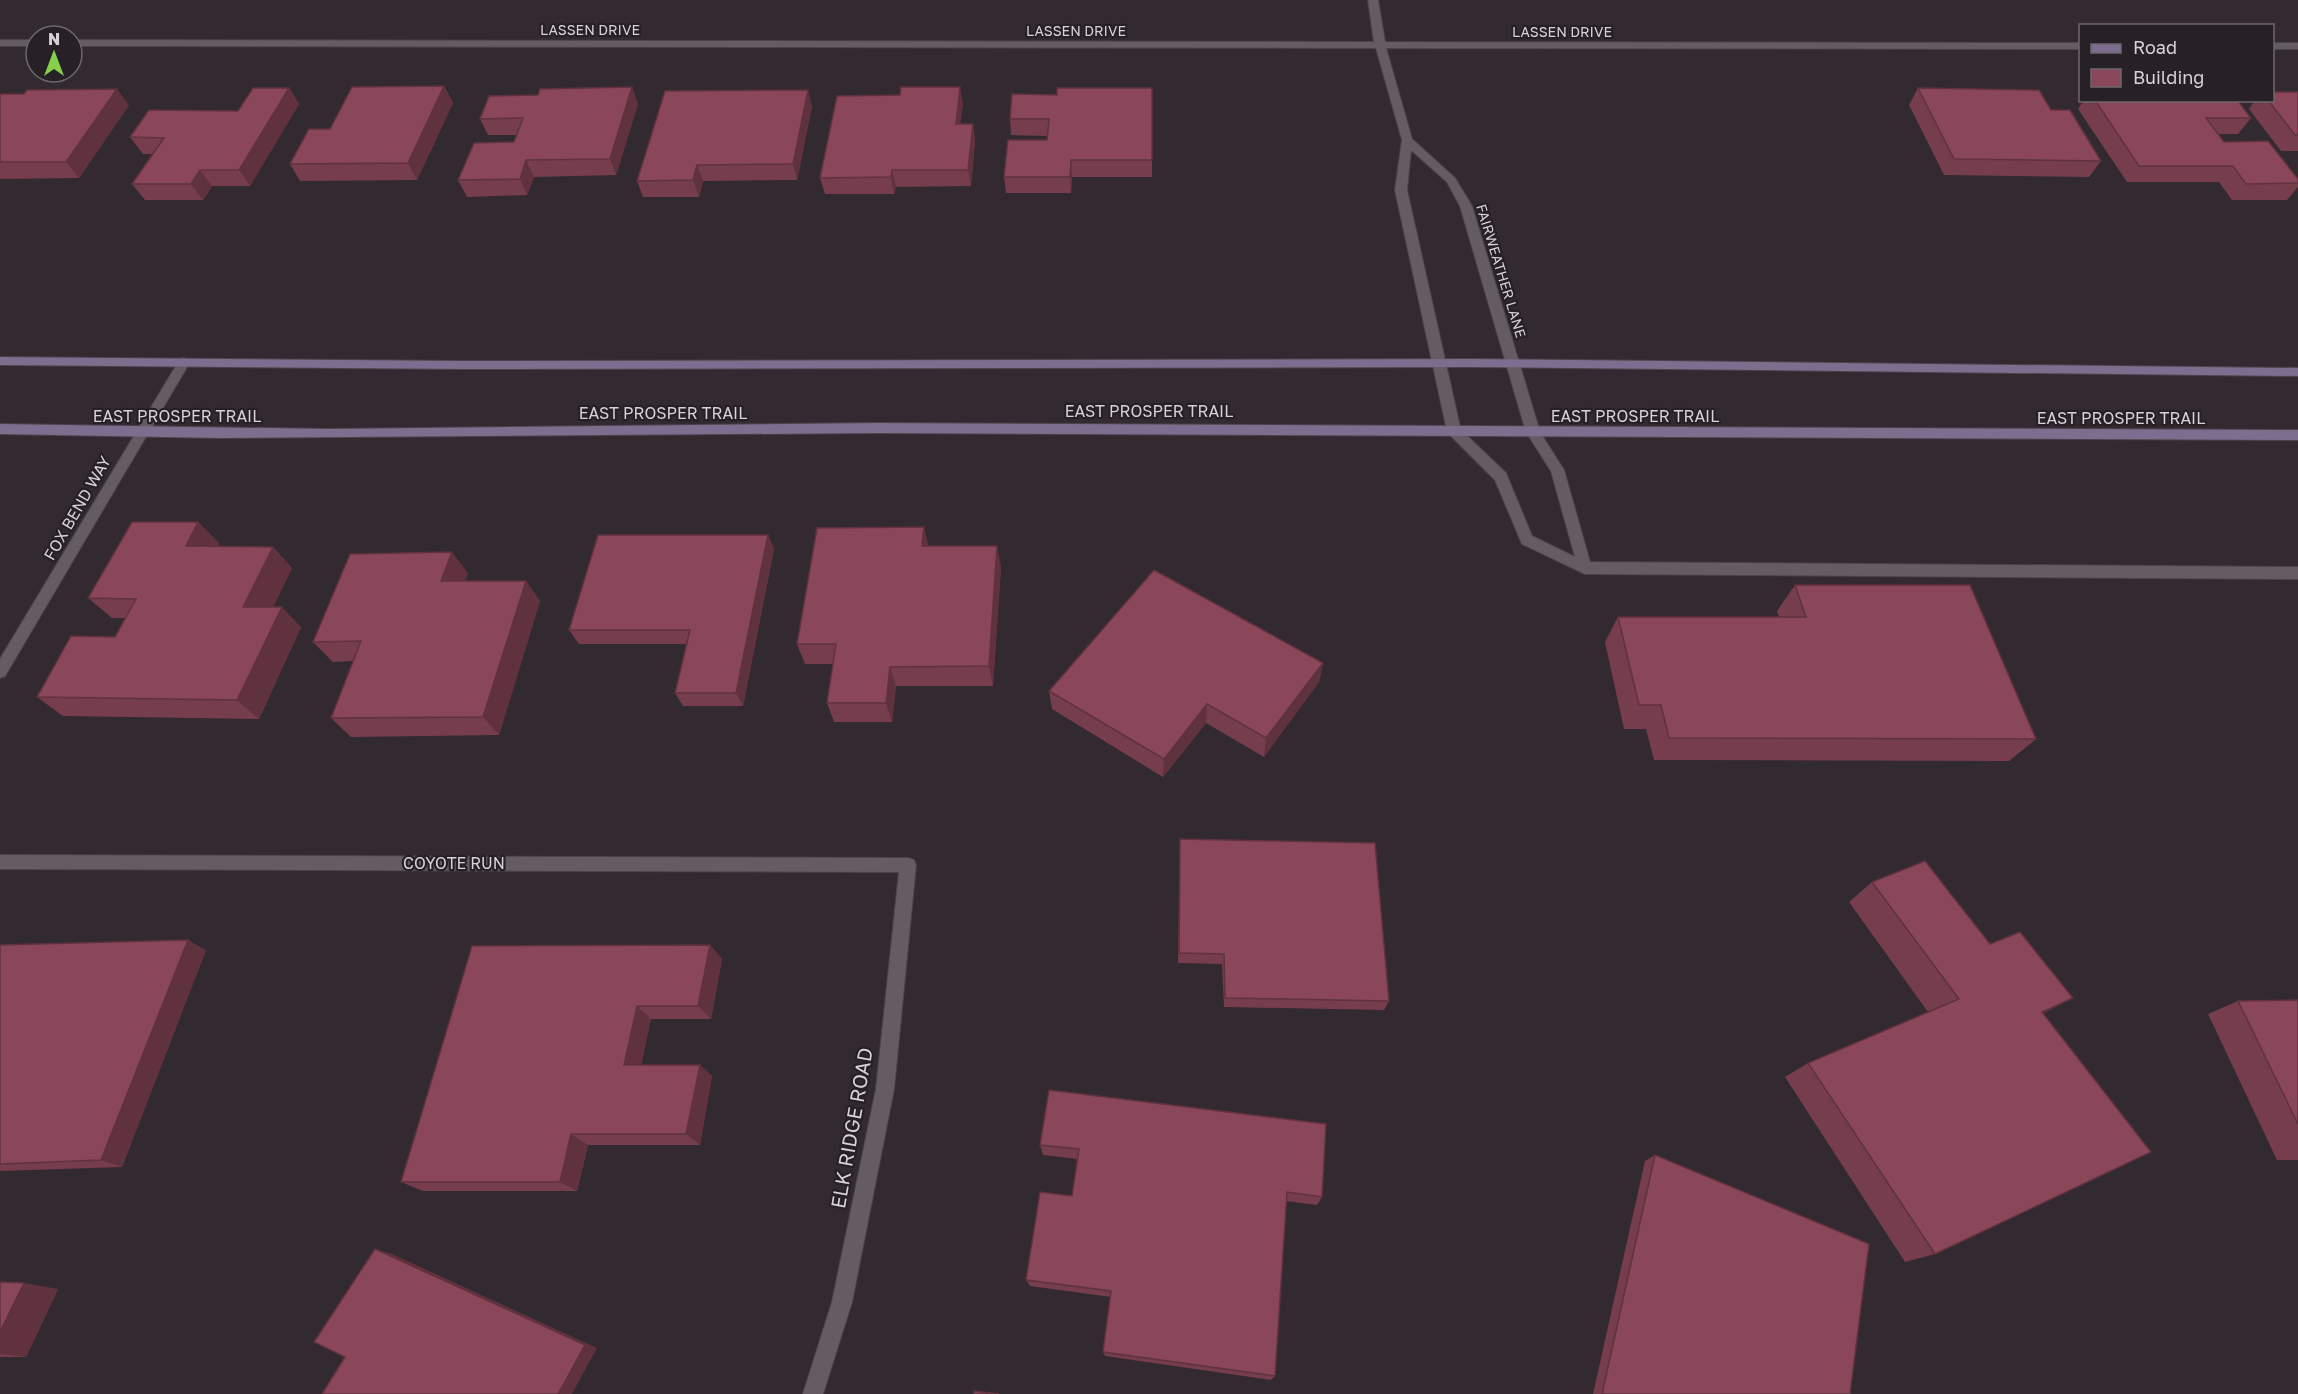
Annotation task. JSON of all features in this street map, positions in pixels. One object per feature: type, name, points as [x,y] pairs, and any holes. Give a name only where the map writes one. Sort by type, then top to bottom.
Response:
[{"type":"main road","points":[[0,361],[461,365],[1438,363],[2298,372]]},
{"type":"main road","name":"EAST PROSPER TRAIL","points":[[0,429],[139,434],[724,428],[1334,428],[1533,432],[2298,435]]},
{"type":"street","points":[[1373,0],[1380,45],[1407,140],[1401,190],[1454,430],[1501,477],[1527,540],[1585,568],[2298,573]]},
{"type":"street","points":[[0,43],[24,43]]},
{"type":"street","name":"LASSEN DRIVE","points":[[84,43],[2079,46]]},
{"type":"street","points":[[2274,46],[2298,46]]},
{"type":"street","name":"FAIRWEATHER LANE","points":[[1407,140],[1451,180],[1466,206],[1533,432],[1557,470],[1585,568]]},
{"type":"street","name":"FOX BEND WAY","points":[[0,672],[139,434],[184,362]]},
{"type":"street","name":"COYOTE RUN","points":[[0,861],[908,865]]},
{"type":"street","name":"ELK RIDGE ROAD","points":[[813,1394],[842,1302],[885,1089],[908,865]]},
{"type":"building","points":[[444,86],[408,163],[290,164],[309,129],[330,129],[352,87]]},
{"type":"building","points":[[632,87],[610,159],[526,160],[520,179],[458,180],[474,143],[514,142],[523,118],[480,119],[489,96],[538,95],[540,89]]},
{"type":"building","points":[[901,87],[960,87],[956,124],[973,124],[968,170],[892,170],[891,177],[820,178],[837,96],[900,95]]},
{"type":"building","points":[[253,88],[289,88],[239,170],[200,170],[191,184],[132,184],[164,138],[130,137],[149,110],[238,111]]},
{"type":"building","points":[[1057,88],[1152,88],[1152,160],[1071,160],[1070,177],[1004,177],[1008,140],[1047,140],[1049,119],[1010,119],[1012,94],[1057,95]]},
{"type":"building","points":[[1918,88],[2039,90],[2051,110],[2070,110],[2101,161],[1954,159]]},
{"type":"building","points":[[117,89],[66,162],[0,162],[0,94],[24,94],[27,90]]},
{"type":"building","points":[[808,90],[793,164],[697,165],[693,180],[637,181],[665,91]]},
{"type":"building","points":[[2274,92],[2298,92],[2298,135],[2295,135],[2270,102],[2274,102]]},
{"type":"building","points":[[2096,102],[2239,102],[2251,118],[2206,118],[2224,142],[2268,141],[2298,179],[2298,183],[2246,184],[2233,166],[2139,166]]},
{"type":"building","points":[[132,522],[198,522],[186,546],[273,547],[243,607],[282,607],[237,700],[37,697],[71,636],[115,637],[136,599],[88,598]]},
{"type":"building","points":[[924,527],[922,546],[997,546],[989,666],[890,667],[886,703],[827,703],[836,644],[797,644],[817,528]]},
{"type":"building","points":[[598,535],[768,535],[736,693],[675,693],[690,630],[569,630]]},
{"type":"building","points":[[452,552],[441,581],[526,581],[483,717],[331,718],[361,641],[313,642],[350,554]]},
{"type":"building","points":[[1154,570],[1323,663],[1266,738],[1207,704],[1164,759],[1049,691]]},
{"type":"building","points":[[1795,585],[1970,585],[2036,739],[1669,738],[1661,705],[1639,705],[1618,617],[1806,617]]},
{"type":"building","points":[[1180,839],[1375,843],[1389,1001],[1225,998],[1224,954],[1179,953]]},
{"type":"building","points":[[1925,861],[1990,944],[2020,932],[2073,998],[2042,1012],[2151,1152],[1935,1254],[1808,1063],[1959,999],[1872,882]]},
{"type":"building","points":[[188,940],[101,1160],[0,1164],[0,945]]},
{"type":"building","points":[[710,945],[698,1006],[637,1006],[624,1065],[700,1065],[686,1134],[571,1134],[560,1182],[401,1182],[472,946]]},
{"type":"building","points":[[2298,1000],[2298,1124],[2238,1001]]},
{"type":"building","points":[[1049,1090],[1326,1124],[1322,1197],[1287,1192],[1275,1376],[1103,1352],[1111,1291],[1026,1280],[1040,1192],[1072,1196],[1079,1149],[1040,1145]]},
{"type":"building","points":[[1655,1155],[1869,1244],[1850,1394],[1602,1394]]},
{"type":"building","points":[[375,1249],[585,1345],[558,1394],[322,1394],[345,1357],[314,1342]]},
{"type":"building","points":[[0,1282],[24,1283],[0,1332]]},
{"type":"building","points":[[974,1391],[999,1394],[974,1394]]}]
